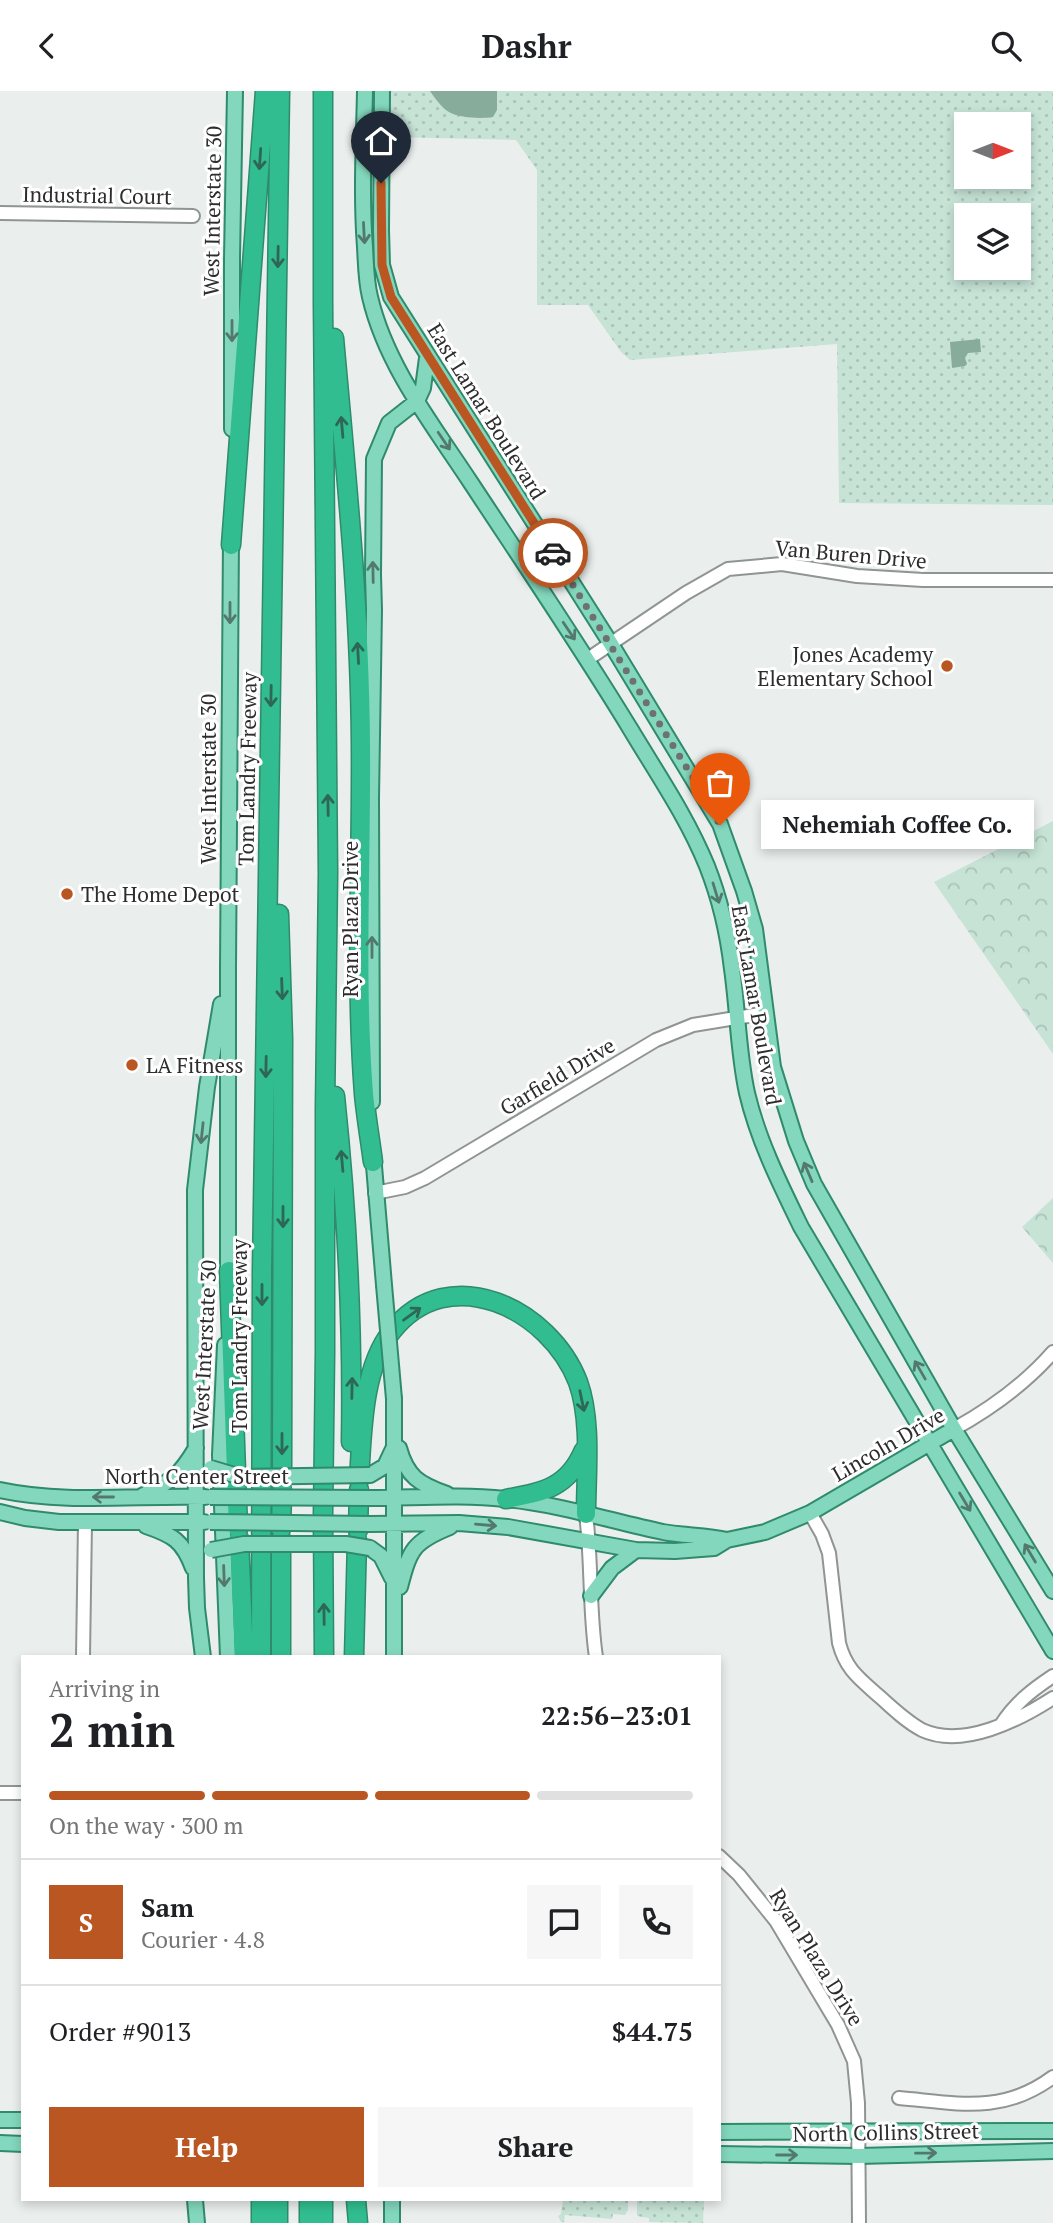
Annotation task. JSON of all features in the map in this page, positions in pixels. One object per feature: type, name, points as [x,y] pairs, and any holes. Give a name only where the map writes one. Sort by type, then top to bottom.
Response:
[{"type":"highway","points":[[231,545],[265,91]]},
{"type":"highway","name":"Tom Landry Freeway","points":[[261,1655],[262,1270],[280,91]]},
{"type":"highway","points":[[323,91],[328,873],[324,1655]]},
{"type":"highway","points":[[323,217],[359,669],[359,943],[364,1094],[373,1162]]},
{"type":"highway","points":[[270,775],[279,828],[279,921],[284,1039],[281,1655]]},
{"type":"highway","points":[[327,1008],[342,1163],[360,1486]]},
{"type":"highway","points":[[229,1271],[244,1655]]},
{"type":"highway","points":[[354,1655],[362,1436],[368,1392],[375,1360],[391,1332],[407,1315],[428,1303],[450,1297],[468,1296],[510,1307],[553,1340],[568,1361],[584,1405],[586,1514]]},
{"type":"highway","points":[[506,1499],[552,1488],[569,1476],[586,1447]]},
{"type":"highway","points":[[261,2201],[261,2223]]},
{"type":"highway","points":[[278,2201],[278,2223]]},
{"type":"highway","points":[[309,2201],[309,2223]]},
{"type":"highway","points":[[323,2201],[323,2223]]},
{"type":"highway","points":[[351,2223],[354,2201]]},
{"type":"highway","points":[[354,2201],[358,2223]]},
{"type":"main road","name":"West Interstate 30","points":[[228,1655],[220,1455],[229,1271],[228,968],[235,91]]},
{"type":"main road","name":"East Lamar Boulevard","points":[[365,91],[363,223],[370,297],[389,351],[417,401],[588,659],[670,790],[691,830],[717,894],[729,947],[736,1018],[748,1094],[760,1134],[784,1192],[801,1227],[1053,1651]]},
{"type":"main road","name":"East Lamar Boulevard","points":[[382,91],[380,230],[382,265],[391,297],[427,358],[611,644],[720,824],[755,929],[777,1084],[796,1142],[814,1184],[954,1429],[1053,1591]]},
{"type":"main road","points":[[417,401],[423,388],[427,358]]},
{"type":"main road","name":"Ryan Plaza Drive","points":[[394,1609],[394,1399],[373,1162],[371,798],[374,459],[389,423],[417,401]]},
{"type":"main road","points":[[203,1655],[196,1572],[203,1522],[203,1497],[197,1447],[195,1190],[207,1087],[228,968]]},
{"type":"main road","name":"Lincoln Drive","points":[[394,1524],[459,1523],[508,1527],[636,1550],[714,1548],[727,1541],[765,1532],[810,1513],[954,1429]]},
{"type":"main road","points":[[197,1447],[202,1460],[211,1468],[241,1477],[360,1486],[384,1466],[395,1440]]},
{"type":"main road","points":[[395,1440],[402,1461],[416,1480],[458,1498]]},
{"type":"main road","points":[[141,1497],[173,1480],[197,1447]]},
{"type":"main road","name":"North Center Street","points":[[0,1490],[38,1495],[203,1497],[360,1486],[394,1498]]},
{"type":"main road","name":"Lincoln Drive","points":[[394,1498],[506,1499],[662,1532],[694,1537],[710,1536],[727,1541]]},
{"type":"main road","points":[[0,1512],[40,1520],[203,1522],[359,1535],[381,1556],[394,1582]]},
{"type":"main road","points":[[131,1521],[164,1532],[178,1541],[196,1572]]},
{"type":"main road","points":[[394,1655],[394,1609],[406,1564],[414,1548],[433,1534],[459,1523]]},
{"type":"main road","points":[[196,1572],[211,1550],[244,1544],[346,1544],[359,1535],[394,1524]]},
{"type":"main road","points":[[591,1596],[612,1568],[636,1550]]},
{"type":"main road","points":[[0,2120],[21,2120]]},
{"type":"main road","name":"North Collins Street","points":[[721,2132],[1053,2131]]},
{"type":"main road","points":[[0,2143],[21,2144]]},
{"type":"main road","name":"North Collins Street","points":[[721,2154],[858,2156],[1053,2151]]},
{"type":"main road","points":[[195,2201],[197,2222]]},
{"type":"main road","points":[[197,2222],[202,2201]]},
{"type":"main road","points":[[390,2201],[392,2222]]},
{"type":"street","name":"Industrial Court","points":[[0,213],[193,216]]},
{"type":"street","name":"Van Buren Drive","points":[[588,659],[686,593],[728,569],[782,564],[857,576],[923,580],[1053,580]]},
{"type":"street","name":"Garfield Drive","points":[[375,1193],[405,1188],[425,1178],[682,1028],[766,1013]]},
{"type":"street","name":"Lincoln Drive","points":[[954,1429],[1012,1390],[1053,1352]]},
{"type":"street","points":[[810,1513],[829,1553],[843,1657],[850,1669],[895,1711],[924,1731],[949,1735],[973,1734],[1029,1713],[1053,1698]]},
{"type":"street","points":[[586,1514],[590,1542],[592,1634],[596,1655]]},
{"type":"street","points":[[83,1655],[85,1522]]},
{"type":"street","points":[[1001,1725],[1029,1692],[1053,1676]]},
{"type":"street","points":[[0,1793],[21,1793]]},
{"type":"street","name":"Ryan Plaza Drive","points":[[721,1858],[739,1875],[776,1921],[838,2025],[854,2061],[859,2223]]},
{"type":"street","points":[[899,2098],[987,2104],[1017,2097],[1053,2077]]},
{"type":"green space","points":[[390,91],[1053,91],[1053,505],[839,503],[837,344],[630,360],[621,352],[588,305],[537,305],[537,170],[516,140],[390,137]]},
{"type":"green space","points":[[1053,821],[1053,1054],[934,882]]},
{"type":"green space","points":[[1053,1198],[1053,1263],[1022,1227]]},
{"type":"green space","points":[[563,2201],[628,2201],[625,2215],[613,2214],[612,2219],[565,2215],[564,2222],[561,2222],[558,2216],[561,2214]]},
{"type":"green space","points":[[637,2201],[704,2201],[703,2223],[649,2222],[649,2218],[637,2216]]},
{"type":"shaded area","points":[[430,91],[497,91],[497,110],[493,117],[459,116],[444,108]]},
{"type":"shaded area","points":[[980,339],[981,352],[968,353],[965,366],[952,368],[950,342]]},
{"type":"way so far","points":[[553,553],[720,825]]},
{"type":"place","name":"Jones Academy Elementary School","points":[[947,666]]},
{"type":"place","name":"Nehemiah Coffee Co.","points":[[720,825]]},
{"type":"place","name":"The Home Depot","points":[[67,894]]},
{"type":"place","name":"LA Fitness","points":[[132,1065]]},
{"type":"route","points":[[381,183],[382,265],[391,297],[427,358],[553,553]]}]
